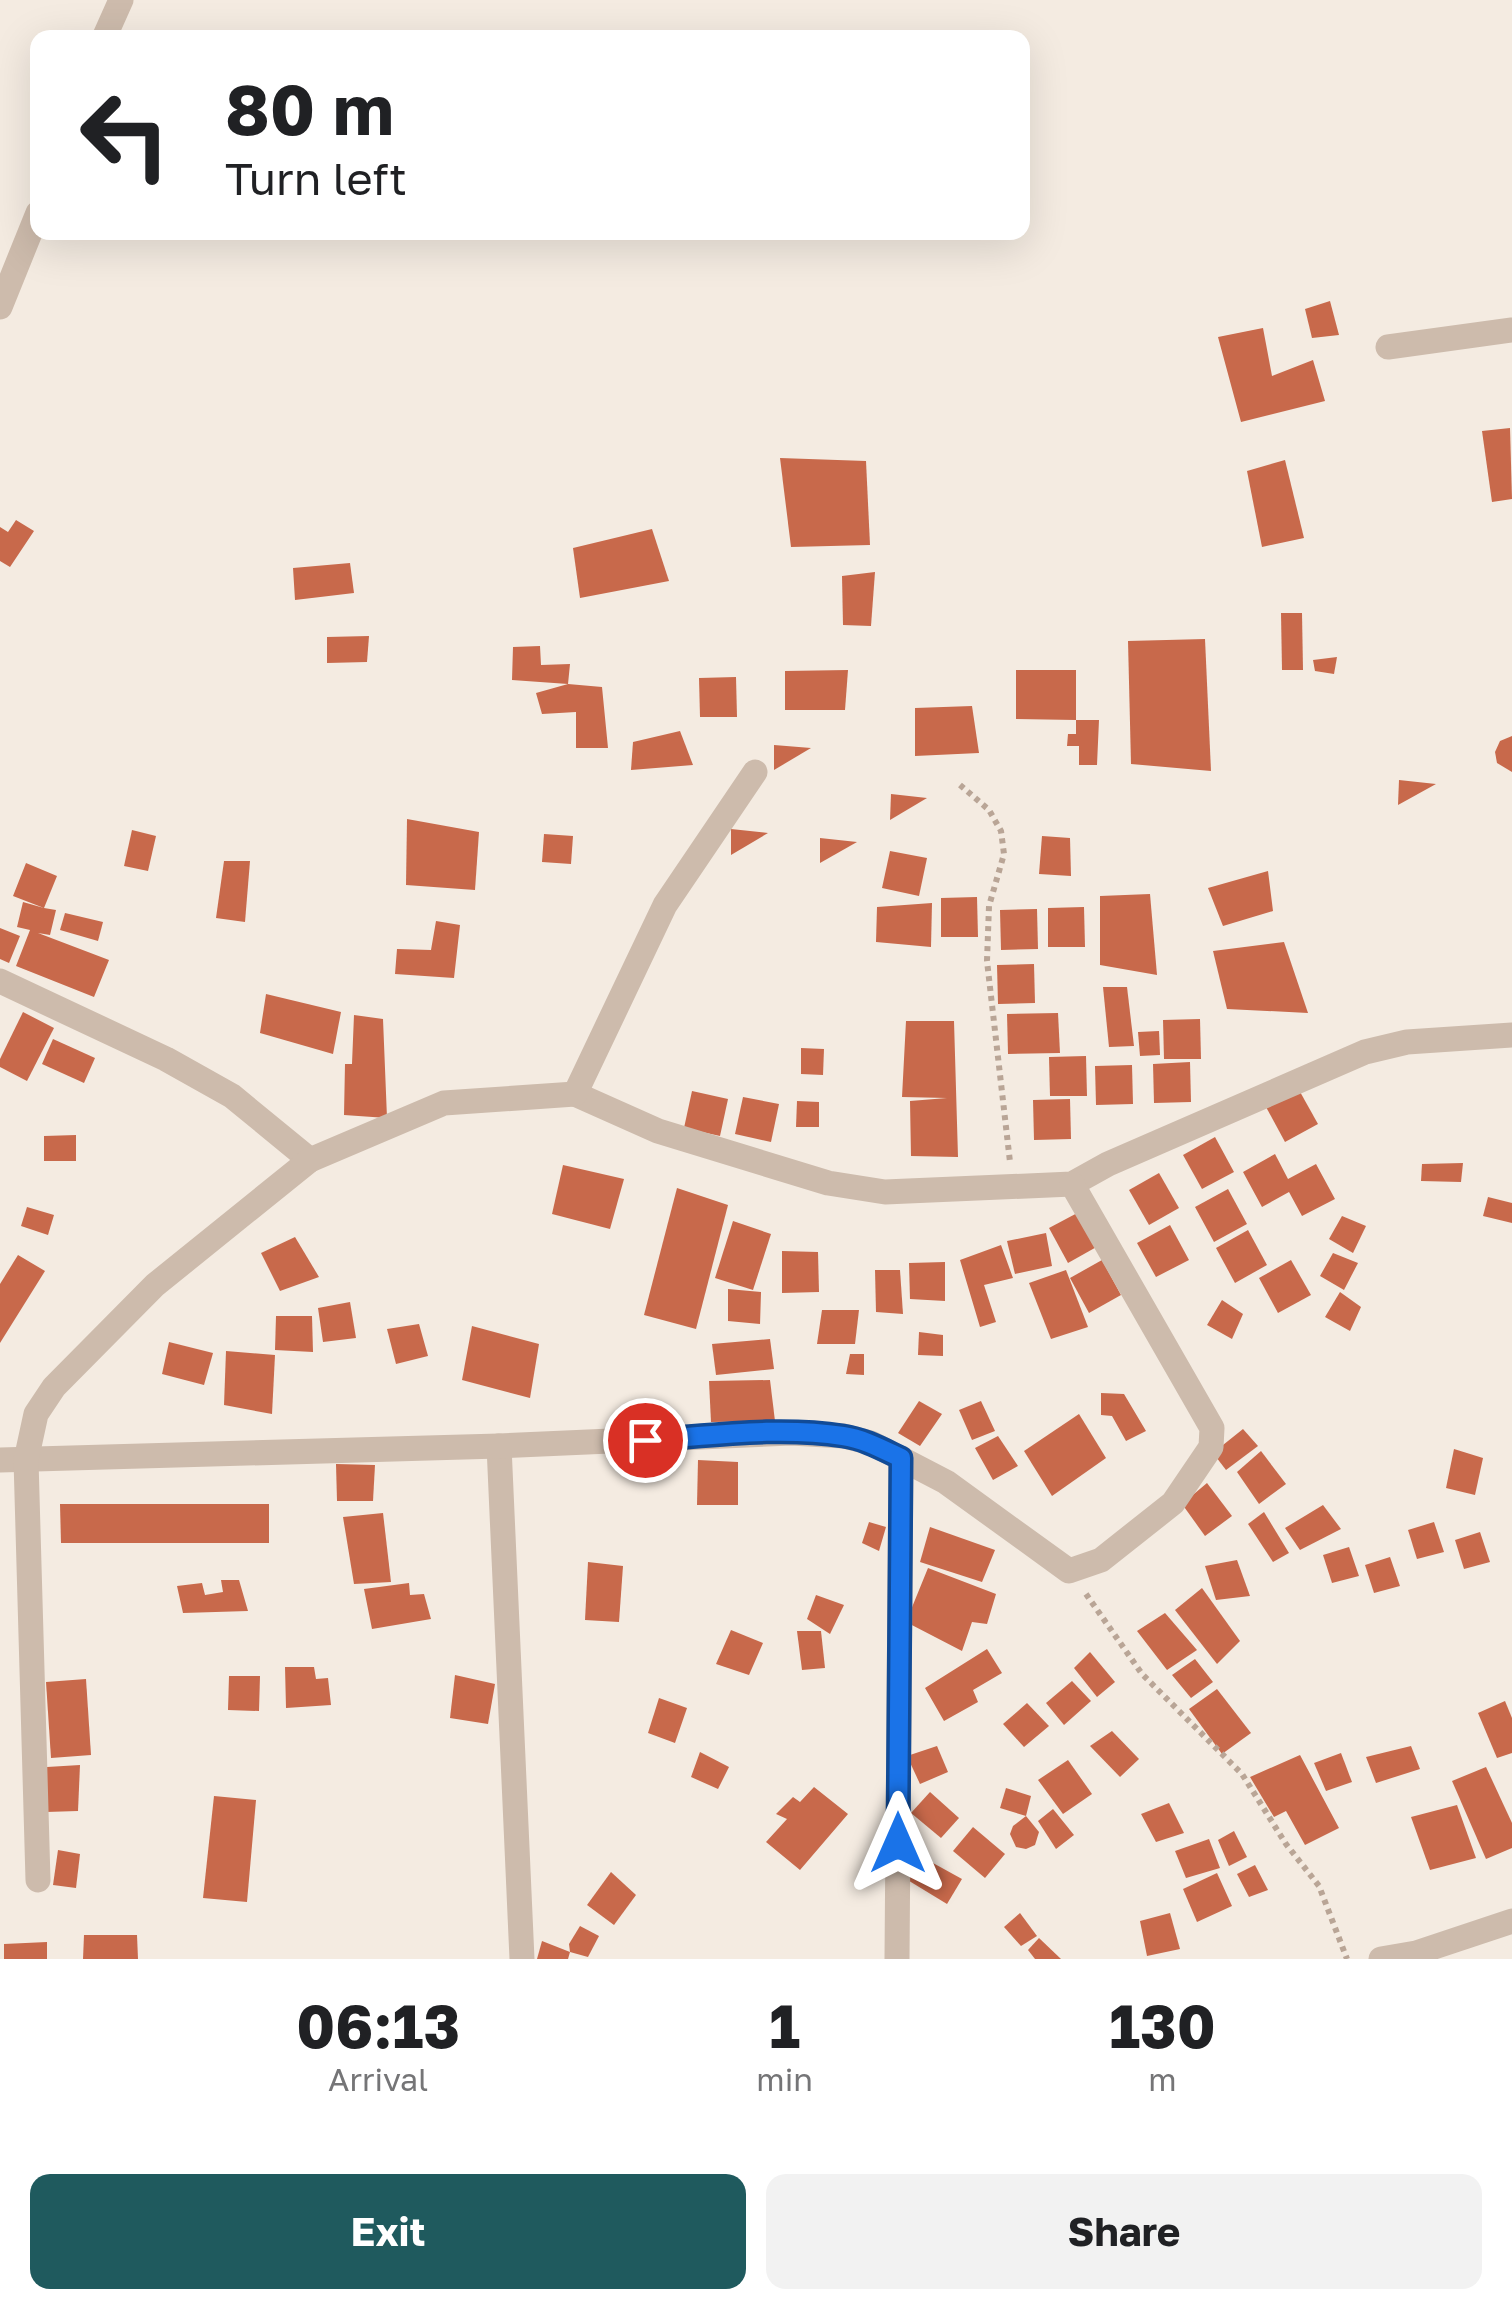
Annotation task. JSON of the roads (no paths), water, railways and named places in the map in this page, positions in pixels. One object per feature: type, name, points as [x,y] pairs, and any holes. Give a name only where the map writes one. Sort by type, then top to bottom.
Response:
[{"type":"street","points":[[108,30],[121,0]]},
{"type":"street","points":[[0,307],[30,232]]},
{"type":"street","points":[[1388,347],[1512,330]]},
{"type":"street","points":[[575,1094],[666,905],[755,772]]},
{"type":"street","points":[[0,981],[166,1058],[232,1096],[310,1160]]},
{"type":"street","points":[[38,1880],[26,1460],[36,1414],[54,1387],[154,1285],[310,1160],[444,1103],[575,1094],[658,1132],[828,1184],[885,1192],[1072,1184],[1108,1164],[1365,1052],[1407,1042],[1512,1035]]},
{"type":"street","points":[[0,1460],[499,1446],[791,1432],[844,1436],[870,1443],[946,1482],[1069,1571],[1101,1560],[1173,1503],[1211,1447],[1212,1428],[1072,1184]]},
{"type":"street","points":[[499,1446],[522,1959]]},
{"type":"street","points":[[897,1959],[901,1458]]},
{"type":"street","points":[[1381,1959],[1416,1953],[1512,1921]]}]
